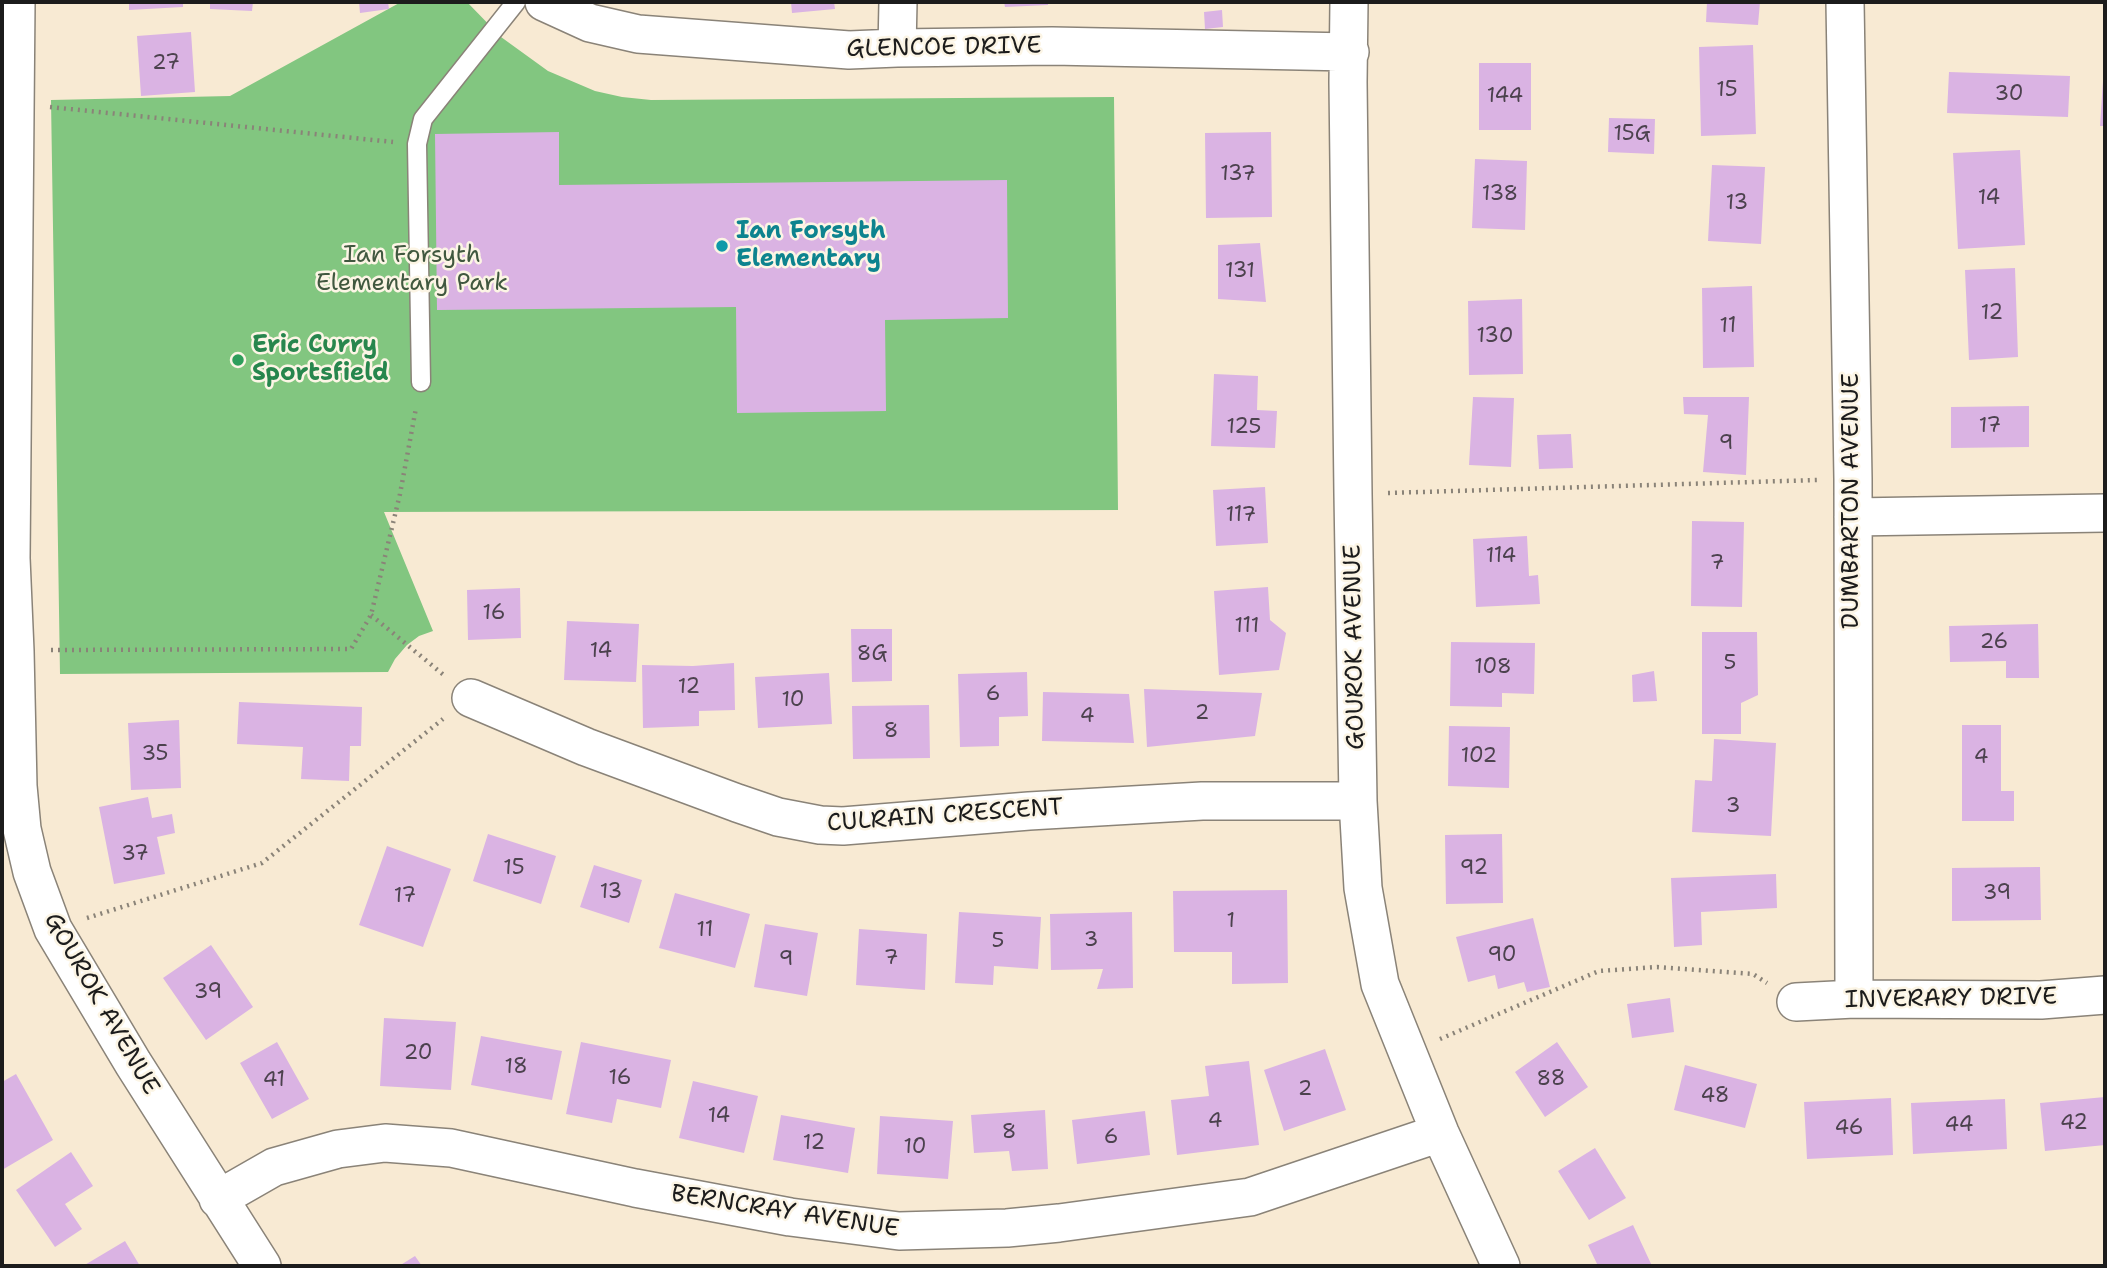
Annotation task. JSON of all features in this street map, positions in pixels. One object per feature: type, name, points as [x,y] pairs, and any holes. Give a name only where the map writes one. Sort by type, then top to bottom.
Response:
[{"type":"street","name":"GOUROK AVENUE","points":[[16,2],[6,559],[15,651],[18,786],[22,829],[32,872],[53,929],[262,1266]]},
{"type":"street","name":"GLENCOE DRIVE","points":[[544,2],[590,23],[638,34],[849,50],[1052,47],[1350,52]]},
{"type":"street","points":[[897,48],[898,2]]},
{"type":"street","name":"GOUROK AVENUE","points":[[1349,2],[1353,494],[1358,801],[1363,888],[1380,984],[1440,1133],[1501,1266]]},
{"type":"street","name":"DUMBARTON AVENUE","points":[[1845,2],[1853,479],[1854,999]]},
{"type":"street","points":[[1853,517],[2105,513]]},
{"type":"street","name":"CULRAIN CRESCENT","points":[[471,698],[586,747],[737,803],[778,817],[820,825],[843,827],[1029,811],[1202,802],[1358,801]]},
{"type":"street","name":"INVERARY DRIVE","points":[[1796,1002],[1854,999],[2042,1000],[2105,995]]},
{"type":"street","name":"BERNCRAY AVENUE","points":[[218,1199],[274,1167],[338,1149],[385,1143],[451,1148],[635,1188],[790,1217],[899,1231],[995,1229],[1250,1197],[1440,1133]]},
{"type":"lane","points":[[421,382],[418,145],[423,119],[516,2]]},
{"type":"path","points":[[16,84],[40,106],[418,145]]},
{"type":"path","points":[[15,651],[351,649],[371,615],[400,494],[421,382]]},
{"type":"path","points":[[1353,494],[1853,479]]},
{"type":"path","points":[[53,929],[262,863],[471,698],[371,615]]},
{"type":"path","points":[[1407,1054],[1599,971],[1657,967],[1753,974],[1796,1002]]},
{"type":"green space","name":"Ian Forsyth Elementary Park","points":[[401,2],[467,2],[501,37],[548,71],[595,91],[622,97],[651,100],[1114,97],[1118,510],[384,512],[433,631],[419,636],[407,645],[388,672],[60,674],[51,100],[230,96]]},
{"type":"building","points":[[129,2],[183,2],[183,7],[129,10]]},
{"type":"building","points":[[210,2],[253,2],[252,11],[210,9]]},
{"type":"building","points":[[359,2],[388,2],[389,9],[360,13]]},
{"type":"building","points":[[791,2],[834,2],[835,9],[792,13]]},
{"type":"building","points":[[1004,2],[1048,2],[1048,5],[1005,7]]},
{"type":"building","points":[[1707,2],[1760,2],[1758,25],[1706,22]]},
{"type":"building","points":[[1222,10],[1223,27],[1205,29],[1204,12]]},
{"type":"building","points":[[191,32],[195,92],[141,96],[137,36]]},
{"type":"building","points":[[1753,45],[1756,134],[1701,136],[1699,47]]},
{"type":"building","points":[[1479,63],[1531,63],[1531,130],[1479,130]]},
{"type":"building","points":[[1949,72],[2070,76],[2068,117],[1947,113]]},
{"type":"building","points":[[2103,81],[2105,126],[2100,126]]},
{"type":"building","points":[[1609,118],[1655,119],[1654,154],[1608,152]]},
{"type":"building","name":"Ian Forsyth Elementary","points":[[559,132],[559,185],[1007,180],[1008,318],[885,320],[886,411],[737,413],[736,307],[437,310],[435,134]]},
{"type":"building","points":[[1271,132],[1272,217],[1206,218],[1205,133]]},
{"type":"building","points":[[2020,150],[2025,245],[1958,249],[1953,153]]},
{"type":"building","points":[[1475,159],[1527,161],[1525,230],[1472,228]]},
{"type":"building","points":[[1712,165],[1765,167],[1761,244],[1708,241]]},
{"type":"building","points":[[1260,243],[1266,302],[1218,299],[1218,245]]},
{"type":"building","points":[[2015,268],[2018,357],[1969,360],[1965,270]]},
{"type":"building","points":[[1752,286],[1754,367],[1703,368],[1702,288]]},
{"type":"building","points":[[1522,299],[1523,374],[1469,375],[1468,301]]},
{"type":"building","points":[[1214,374],[1258,376],[1257,410],[1277,411],[1275,448],[1211,446]]},
{"type":"building","points":[[1473,397],[1514,398],[1511,467],[1469,465]]},
{"type":"building","points":[[1683,397],[1749,397],[1746,475],[1703,472],[1708,415],[1684,414]]},
{"type":"building","points":[[2029,406],[2029,447],[1951,448],[1951,407]]},
{"type":"building","points":[[1571,434],[1573,468],[1539,469],[1537,435]]},
{"type":"building","points":[[1265,487],[1268,543],[1216,546],[1213,490]]},
{"type":"building","points":[[1692,521],[1744,522],[1742,607],[1691,606]]},
{"type":"building","points":[[1527,536],[1529,576],[1538,575],[1540,604],[1476,607],[1473,539]]},
{"type":"building","points":[[1268,587],[1270,620],[1286,633],[1279,670],[1219,675],[1214,591]]},
{"type":"building","points":[[520,588],[521,638],[468,640],[467,590]]},
{"type":"building","points":[[567,621],[639,624],[636,682],[564,680]]},
{"type":"building","points":[[2038,624],[2039,678],[2006,678],[2006,661],[1950,662],[1949,626]]},
{"type":"building","points":[[851,629],[892,629],[892,681],[852,682]]},
{"type":"building","points":[[1702,632],[1757,632],[1758,695],[1741,703],[1741,734],[1702,734]]},
{"type":"building","points":[[1451,642],[1535,643],[1534,694],[1502,693],[1502,707],[1450,706]]},
{"type":"building","points":[[734,663],[735,710],[699,711],[699,726],[643,728],[642,665],[693,666]]},
{"type":"building","points":[[1654,671],[1657,701],[1633,702],[1632,675]]},
{"type":"building","points":[[1027,672],[1028,716],[999,717],[999,746],[960,747],[958,674]]},
{"type":"building","points":[[829,673],[832,724],[758,728],[755,677]]},
{"type":"building","points":[[1144,689],[1262,693],[1255,736],[1147,747]]},
{"type":"building","points":[[1043,692],[1129,694],[1134,743],[1042,741]]},
{"type":"building","points":[[239,702],[362,707],[361,746],[350,746],[349,781],[301,779],[303,747],[237,744]]},
{"type":"building","points":[[929,705],[930,758],[853,759],[852,706]]},
{"type":"building","points":[[179,720],[181,788],[131,790],[128,723]]},
{"type":"building","points":[[1962,725],[2001,725],[2001,791],[2014,791],[2014,821],[1962,821]]},
{"type":"building","points":[[1449,726],[1510,727],[1509,788],[1448,786]]},
{"type":"building","points":[[1714,739],[1776,743],[1771,836],[1692,832],[1695,780],[1712,781]]},
{"type":"building","points":[[148,797],[152,818],[172,814],[175,833],[157,837],[165,874],[114,884],[99,807]]},
{"type":"building","points":[[488,834],[556,856],[541,904],[473,881]]},
{"type":"building","points":[[1502,834],[1503,903],[1446,904],[1445,835]]},
{"type":"building","points":[[387,846],[451,869],[423,947],[359,925]]},
{"type":"building","points":[[594,865],[642,880],[629,923],[580,907]]},
{"type":"building","points":[[2040,867],[2041,920],[1952,921],[1952,868]]},
{"type":"building","points":[[1776,874],[1777,908],[1701,912],[1702,945],[1674,947],[1671,878]]},
{"type":"building","points":[[1287,890],[1288,983],[1232,984],[1232,952],[1174,952],[1173,891]]},
{"type":"building","points":[[675,893],[750,914],[735,968],[659,948]]},
{"type":"building","points":[[959,912],[1041,917],[1038,969],[994,966],[993,985],[955,983]]},
{"type":"building","points":[[1132,912],[1133,988],[1097,989],[1103,969],[1051,970],[1050,914]]},
{"type":"building","points":[[1533,918],[1550,987],[1527,992],[1524,982],[1498,989],[1495,975],[1468,982],[1456,937]]},
{"type":"building","points":[[765,924],[818,933],[807,996],[754,987]]},
{"type":"building","points":[[859,929],[927,934],[925,990],[856,985]]},
{"type":"building","points":[[211,945],[253,1007],[206,1040],[163,978]]},
{"type":"building","points":[[1670,998],[1674,1032],[1632,1038],[1627,1004]]},
{"type":"building","points":[[384,1018],[456,1022],[451,1090],[380,1086]]},
{"type":"building","points":[[481,1036],[562,1051],[552,1100],[471,1085]]},
{"type":"building","points":[[277,1042],[309,1099],[272,1119],[240,1063]]},
{"type":"building","points":[[581,1042],[671,1060],[661,1108],[617,1099],[612,1123],[566,1114]]},
{"type":"building","points":[[1557,1042],[1588,1087],[1545,1117],[1515,1072]]},
{"type":"building","points":[[1325,1049],[1346,1110],[1284,1131],[1264,1070]]},
{"type":"building","points":[[1249,1061],[1259,1145],[1177,1155],[1171,1100],[1209,1096],[1205,1066]]},
{"type":"building","points":[[1685,1065],[1757,1084],[1745,1128],[1674,1110]]},
{"type":"building","points":[[16,1074],[53,1140],[2,1170],[2,1082]]},
{"type":"building","points":[[693,1081],[758,1096],[744,1153],[679,1138]]},
{"type":"building","points":[[2105,1097],[2105,1145],[2045,1151],[2040,1103]]},
{"type":"building","points":[[1891,1098],[1893,1155],[1807,1159],[1804,1102]]},
{"type":"building","points":[[2005,1099],[2007,1149],[1913,1154],[1911,1103]]},
{"type":"building","points":[[1045,1110],[1048,1169],[1012,1171],[1009,1151],[974,1153],[971,1115]]},
{"type":"building","points":[[1145,1111],[1150,1155],[1077,1164],[1072,1120]]},
{"type":"building","points":[[781,1115],[855,1128],[848,1173],[773,1160]]},
{"type":"building","points":[[880,1116],[953,1121],[948,1179],[877,1174]]},
{"type":"building","points":[[1595,1148],[1626,1198],[1589,1220],[1558,1171]]},
{"type":"building","points":[[71,1152],[93,1186],[65,1204],[82,1229],[55,1247],[16,1190]]},
{"type":"building","points":[[1633,1225],[1652,1266],[1598,1266],[1588,1245]]},
{"type":"building","points":[[125,1241],[140,1266],[83,1266]]},
{"type":"building","points":[[415,1256],[422,1266],[399,1266]]},
{"type":"place","name":"Ian Forsyth Elementary","points":[[722,246]]},
{"type":"place","name":"Eric Curry Sportsfield","points":[[238,360]]}]
